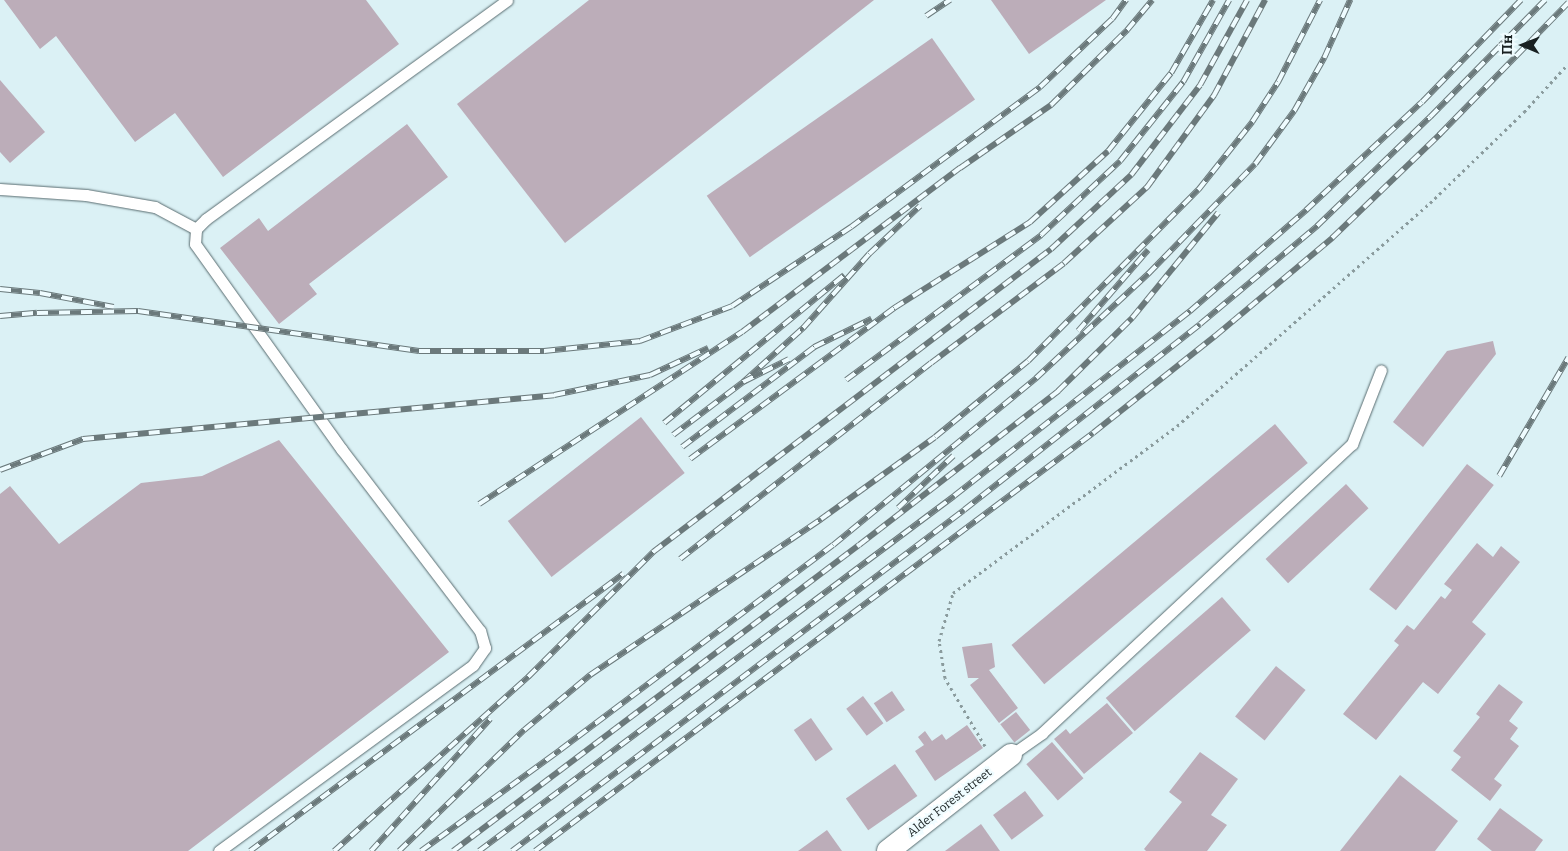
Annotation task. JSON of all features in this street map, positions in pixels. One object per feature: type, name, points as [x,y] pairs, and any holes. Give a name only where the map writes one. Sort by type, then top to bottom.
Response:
[{"type":"street","name":"Alder Forest street","points":[[888,851],[1004,760]]},
{"type":"lane","points":[[219,851],[474,665],[485,648],[480,631],[342,450],[194,244],[196,229],[206,219],[507,0]]},
{"type":"lane","points":[[0,189],[86,195],[155,207],[196,229]]},
{"type":"lane","points":[[1004,760],[1042,733],[1352,444],[1381,370]]},
{"type":"path","points":[[1004,760],[945,678],[939,640],[953,593],[1176,426],[1430,202],[1524,112],[1568,64]]},
{"type":"building","points":[[4,0],[366,0],[399,44],[223,177],[175,113],[135,142],[56,36],[40,49]]},
{"type":"building","points":[[589,0],[874,0],[565,243],[457,104]]},
{"type":"building","points":[[991,0],[1106,0],[1029,54]]},
{"type":"building","points":[[932,38],[975,99],[750,257],[707,196]]},
{"type":"building","points":[[0,80],[45,132],[10,163],[0,152]]},
{"type":"building","points":[[407,124],[448,177],[309,284],[317,294],[279,324],[220,248],[259,218],[268,231]]},
{"type":"building","points":[[1493,341],[1496,354],[1423,447],[1393,422],[1447,351]]},
{"type":"building","points":[[641,417],[685,473],[552,577],[508,521]]},
{"type":"building","points":[[1275,424],[1308,463],[1044,684],[1011,645]]},
{"type":"building","points":[[279,440],[449,652],[188,851],[0,851],[0,494],[10,486],[59,544],[141,483],[202,476]]},
{"type":"building","points":[[1467,464],[1494,485],[1396,610],[1369,589]]},
{"type":"building","points":[[1346,484],[1369,508],[1288,583],[1266,559]]},
{"type":"building","points":[[1477,543],[1493,557],[1501,546],[1520,562],[1472,622],[1486,634],[1438,694],[1423,682],[1376,740],[1343,714],[1399,645],[1394,641],[1407,625],[1414,630],[1441,596],[1445,599],[1452,590],[1444,584]]},
{"type":"building","points":[[1222,597],[1251,630],[1135,731],[1106,698]]},
{"type":"building","points":[[992,643],[995,667],[989,670],[1018,708],[999,723],[970,685],[979,678],[968,678],[962,647]]},
{"type":"building","points":[[1276,666],[1306,690],[1265,740],[1235,717]]},
{"type":"building","points":[[1499,684],[1523,702],[1509,721],[1518,728],[1510,739],[1519,746],[1494,779],[1502,785],[1490,801],[1451,770],[1461,757],[1453,751],[1480,717],[1476,714]]},
{"type":"building","points":[[892,691],[905,710],[887,722],[874,703]]},
{"type":"building","points":[[863,696],[883,723],[867,736],[846,709]]},
{"type":"building","points":[[1107,703],[1133,733],[1084,774],[1054,739],[1066,729],[1070,734]]},
{"type":"building","points":[[1016,712],[1030,730],[1014,742],[1000,724]]},
{"type":"building","points":[[811,718],[833,749],[816,761],[794,730]]},
{"type":"building","points":[[967,725],[983,748],[935,781],[915,751],[924,745],[918,737],[925,731],[932,741],[942,734],[946,740]]},
{"type":"building","points":[[1052,742],[1083,778],[1058,801],[1026,764]]},
{"type":"building","points":[[1200,752],[1238,779],[1211,815],[1227,825],[1207,851],[1146,851],[1144,849],[1182,802],[1169,792]]},
{"type":"building","points":[[895,764],[917,796],[868,830],[846,798]]},
{"type":"building","points":[[1400,775],[1458,821],[1435,851],[1340,851]]},
{"type":"building","points":[[1025,791],[1044,816],[1012,840],[993,815]]},
{"type":"building","points":[[1500,808],[1543,840],[1535,851],[1492,851],[1477,839]]},
{"type":"building","points":[[981,824],[1000,851],[945,851]]},
{"type":"building","points":[[827,830],[842,851],[798,851]]},
{"type":"railway","points":[[926,16],[950,0]]},
{"type":"railway","points":[[0,316],[37,313],[138,311],[419,351],[544,351],[640,341],[732,306],[851,227],[1040,87],[1112,19],[1126,0]]},
{"type":"railway","points":[[479,504],[742,332],[960,168],[1051,105],[1127,30],[1152,0]]},
{"type":"railway","points":[[690,459],[894,308],[1030,222],[1108,151],[1171,73],[1213,0]]},
{"type":"railway","points":[[846,380],[1041,235],[1120,161],[1183,82],[1229,0]]},
{"type":"railway","points":[[334,851],[528,677],[653,552],[1051,249],[1131,175],[1200,85],[1247,0]]},
{"type":"railway","points":[[680,559],[931,363],[1064,263],[1147,187],[1214,95],[1265,0]]},
{"type":"railway","points":[[399,851],[524,730],[590,675],[821,519],[935,437],[1028,361],[1198,190],[1252,122],[1278,82],[1320,0]]},
{"type":"railway","points":[[421,851],[560,750],[833,545],[1036,378],[1148,274],[1255,164],[1294,111],[1324,58],[1350,0]]},
{"type":"railway","points":[[479,851],[954,496],[1190,311],[1306,210],[1422,102],[1521,0]]},
{"type":"railway","points":[[512,851],[964,510],[1200,324],[1317,226],[1430,117],[1545,0]]},
{"type":"railway","points":[[535,851],[1093,433],[1215,336],[1332,238],[1439,135],[1568,3]]},
{"type":"railway","points":[[743,382],[803,328],[869,254],[920,206]]},
{"type":"railway","points":[[453,851],[859,545],[1058,391],[1132,318],[1218,213]]},
{"type":"railway","points":[[1078,331],[1148,250]]},
{"type":"railway","points":[[664,423],[844,275]]},
{"type":"railway","points":[[0,289],[40,293],[114,307]]},
{"type":"railway","points":[[682,447],[814,347],[871,319]]},
{"type":"railway","points":[[0,470],[83,439],[554,395],[650,375],[708,348]]},
{"type":"railway","points":[[1499,476],[1568,358]]},
{"type":"railway","points":[[673,435],[743,382],[789,359]]},
{"type":"railway","points":[[898,508],[953,456]]},
{"type":"railway","points":[[250,851],[623,574]]},
{"type":"railway","points":[[371,851],[490,719]]}]
